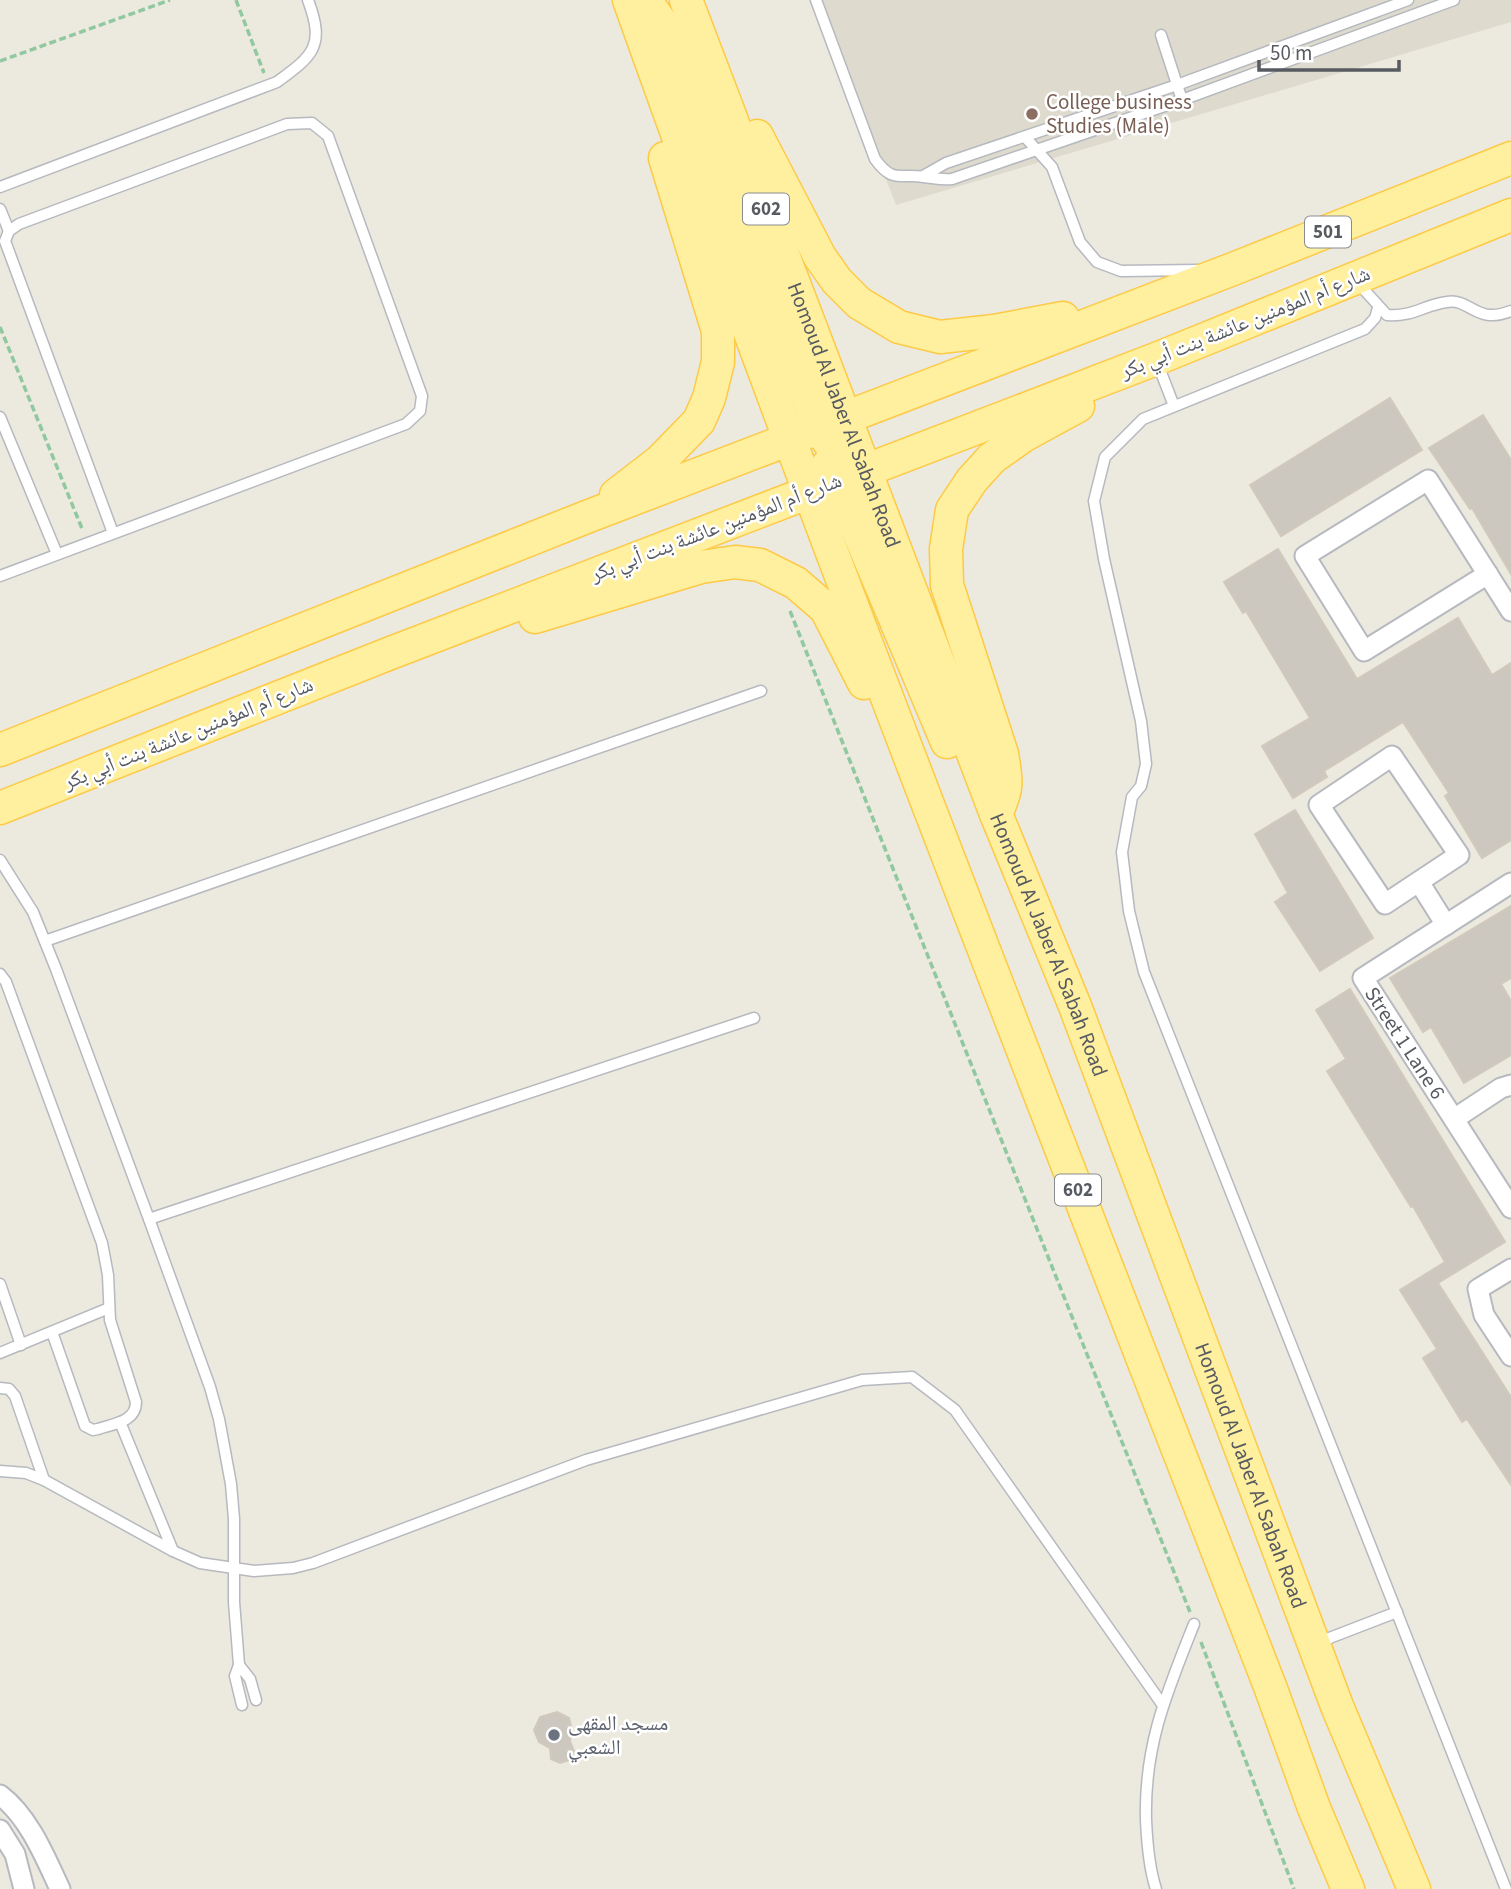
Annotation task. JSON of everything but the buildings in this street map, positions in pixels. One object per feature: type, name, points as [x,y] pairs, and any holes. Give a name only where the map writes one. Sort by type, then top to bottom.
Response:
[{"type":"main road","name":"602","points":[[629,0],[789,439]]},
{"type":"main road","points":[[645,0],[668,32],[833,422],[829,444],[845,460],[867,469]]},
{"type":"main road","points":[[686,0],[820,257],[837,281],[859,303],[899,327],[940,337],[994,331],[1143,302]]},
{"type":"main road","name":"Homoud Al Jaber Al Sabah Road","points":[[686,0],[833,422]]},
{"type":"main road","points":[[589,516],[660,461],[699,421],[709,398],[718,362],[718,331],[654,116],[656,78]]},
{"type":"main road","name":"501","points":[[833,422],[1233,269],[1511,158]]},
{"type":"main road","name":"شارع أم المؤمنين عائشة بنت أبي بكر","points":[[0,808],[387,654],[1156,359],[1511,215]]},
{"type":"main road","points":[[789,439],[817,451],[825,459],[824,485],[963,779],[996,814],[1006,793],[1002,754],[947,585],[946,549],[952,510],[972,480],[992,458],[1023,436],[1156,359]]},
{"type":"main road","points":[[0,750],[833,422]]},
{"type":"main road","name":"Homoud Al Jaber Al Sabah Road","points":[[867,469],[996,814],[1074,1006],[1337,1706],[1414,1889]]},
{"type":"main road","name":"602","points":[[824,485],[927,802],[1271,1689],[1314,1808],[1348,1889]]},
{"type":"main road","points":[[387,654],[474,635],[701,567],[735,562],[760,565],[796,583],[825,609],[927,802]]},
{"type":"street","points":[[1488,574],[1364,651],[1305,556],[1429,480],[1488,574],[1511,611]]},
{"type":"street","points":[[1392,756],[1459,855],[1419,882],[1385,904],[1319,805],[1392,756]]},
{"type":"street","points":[[1419,882],[1446,925]]},
{"type":"street","name":"Street 1 Lane 6","points":[[1510,1204],[1363,978],[1511,883]]},
{"type":"street","name":"Street 1 Lane 6","points":[[1454,1119],[1501,1088],[1511,1085]]},
{"type":"street","points":[[1511,1269],[1478,1289],[1485,1315],[1511,1356]]},
{"type":"street","points":[[0,1795],[20,1816],[42,1850],[61,1889]]},
{"type":"street","points":[[0,1830],[15,1854],[24,1889]]},
{"type":"lane","points":[[0,187],[269,86],[302,64],[316,45],[315,19],[308,0]]},
{"type":"lane","points":[[816,0],[875,159],[881,168],[898,177],[923,176],[942,180],[952,179],[1182,100],[1454,0]]},
{"type":"lane","points":[[923,176],[946,163],[1177,85],[1408,0]]},
{"type":"lane","points":[[1161,35],[1182,100]]},
{"type":"lane","points":[[0,576],[406,424],[420,411],[422,396],[328,136],[312,123],[287,124],[19,224],[9,231],[5,241],[113,533]]},
{"type":"lane","points":[[1025,136],[1052,167],[1080,242],[1097,262],[1121,271],[1233,269]]},
{"type":"lane","points":[[1052,167],[1057,142]]},
{"type":"lane","points":[[0,209],[9,231]]},
{"type":"lane","points":[[1354,278],[1387,315],[1403,316],[1447,302],[1460,303],[1478,313],[1496,316],[1511,311]]},
{"type":"lane","points":[[1378,308],[1375,317],[1365,328],[1143,419],[1105,457],[1094,501],[1104,559],[1141,721],[1146,764],[1141,786],[1132,797],[1122,852],[1129,911],[1144,972],[1506,1889]]},
{"type":"lane","points":[[1156,359],[1174,406]]},
{"type":"lane","points":[[0,417],[57,554]]},
{"type":"lane","points":[[45,941],[761,691]]},
{"type":"lane","points":[[0,739],[64,725]]},
{"type":"lane","points":[[0,860],[33,912],[45,941],[199,1356],[219,1419],[231,1484],[239,1665],[235,1676],[243,1705]]},
{"type":"lane","points":[[0,974],[102,1243],[113,1332],[136,1402],[135,1413],[120,1422],[93,1430],[85,1426],[52,1332]]},
{"type":"lane","points":[[149,1219],[754,1018]]},
{"type":"lane","points":[[0,1284],[21,1345]]},
{"type":"lane","points":[[0,1353],[109,1308]]},
{"type":"lane","points":[[0,1471],[26,1473],[44,1480],[200,1563],[234,1569],[274,1570],[313,1563],[586,1460],[862,1380],[912,1377],[956,1410],[1162,1704]]},
{"type":"lane","points":[[0,1388],[9,1389],[15,1396],[44,1480]]},
{"type":"lane","points":[[120,1422],[173,1551]]},
{"type":"lane","points":[[1314,1644],[1397,1612]]},
{"type":"lane","points":[[1156,1889],[1146,1837],[1145,1793],[1150,1748],[1162,1704],[1194,1624]]},
{"type":"lane","points":[[239,1665],[250,1679],[256,1700]]},
{"type":"path","points":[[0,61],[170,0]]},
{"type":"path","points":[[236,0],[269,86]]},
{"type":"path","points":[[0,327],[88,542]]},
{"type":"path","points":[[789,609],[1194,1624],[1294,1889]]},
{"type":"shaded area","name":"College business Studies (Male)","points":[[816,0],[1511,0],[1511,22],[896,205]]},
{"type":"place","name":"College business Studies (Male)","points":[[1032,114]]},
{"type":"place","name":"مسجد المقهى الشعبي","points":[[554,1735]]}]
